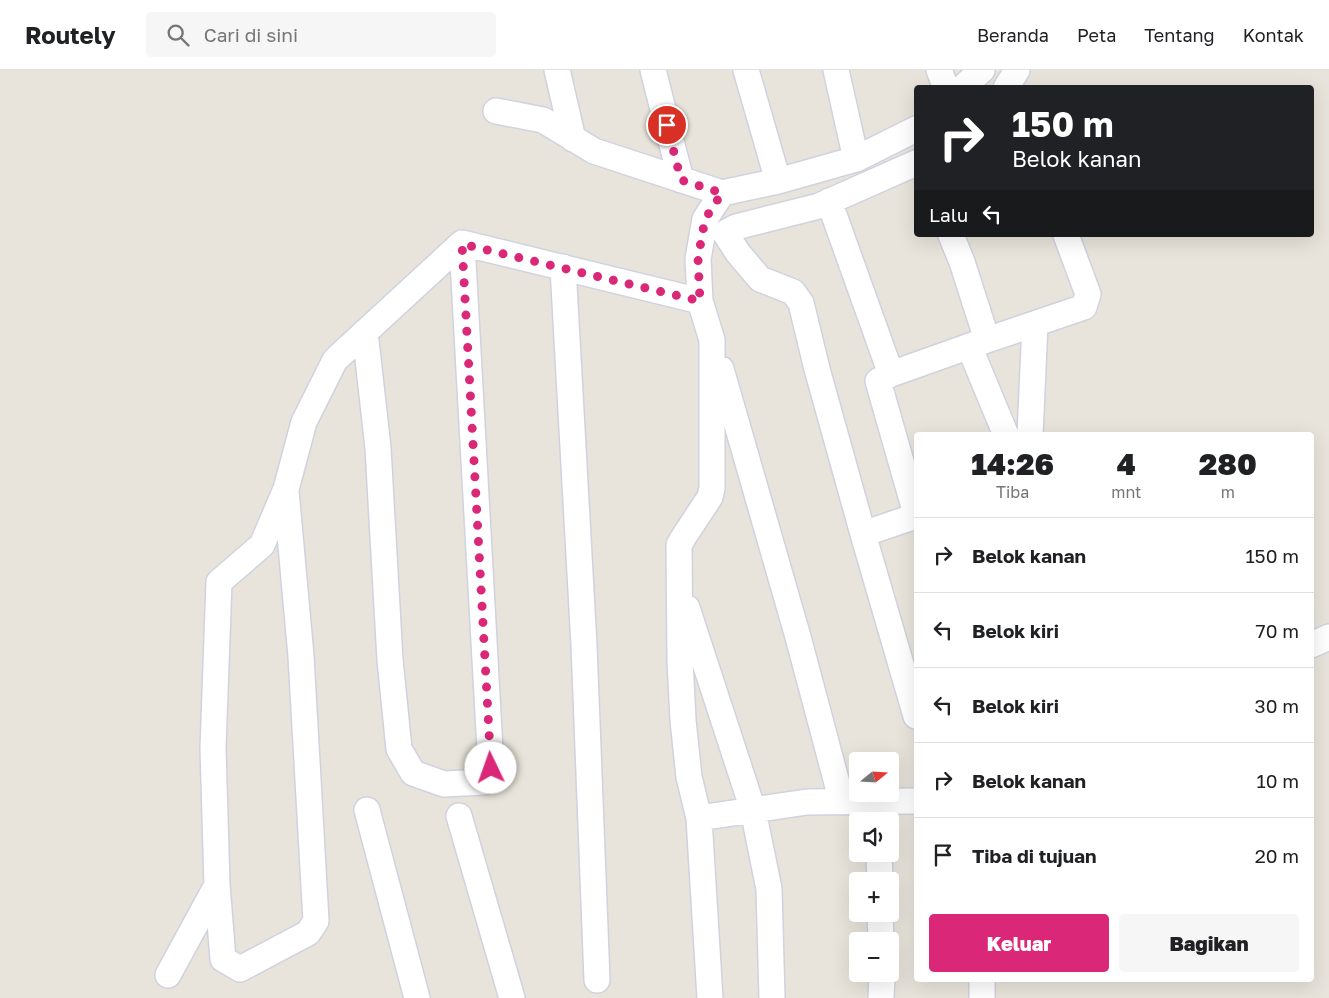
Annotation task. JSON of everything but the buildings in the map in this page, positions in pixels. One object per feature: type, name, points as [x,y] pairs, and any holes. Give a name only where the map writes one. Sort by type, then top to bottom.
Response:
[{"type":"street","points":[[557,70],[573,139]]},
{"type":"street","points":[[653,70],[681,180]]},
{"type":"street","points":[[746,70],[778,181]]},
{"type":"street","points":[[836,70],[856,159]]},
{"type":"street","points":[[940,70],[945,85]]},
{"type":"street","points":[[965,85],[982,70]]},
{"type":"street","points":[[496,111],[544,120],[594,151],[722,193],[778,181],[856,159],[914,130]]},
{"type":"street","points":[[715,226],[736,227],[819,206],[914,164]]},
{"type":"street","points":[[722,193],[715,226],[698,258],[700,301],[798,637],[842,802]]},
{"type":"street","points":[[829,201],[891,374]]},
{"type":"street","points":[[715,226],[760,279],[793,292],[801,303],[816,369],[914,709]]},
{"type":"street","points":[[952,237],[962,262],[978,343],[1005,432]]},
{"type":"street","points":[[914,508],[878,381],[891,374],[1084,307],[1088,294],[1067,237]]},
{"type":"street","points":[[462,244],[700,301]]},
{"type":"street","points":[[365,332],[378,448],[390,660],[399,749],[413,773],[444,784],[484,782],[491,768],[462,244]]},
{"type":"street","points":[[286,489],[301,656],[316,921],[308,933],[240,969],[224,959],[217,885],[213,748],[219,582],[262,546],[286,489],[304,422],[335,360],[462,244]]},
{"type":"street","points":[[563,267],[585,655],[597,980]]},
{"type":"street","points":[[1030,432],[1035,324]]},
{"type":"street","points":[[710,998],[699,818],[689,777],[683,720],[680,660],[679,545],[710,497],[712,488],[712,340]]},
{"type":"street","points":[[863,534],[914,516]]},
{"type":"street","points":[[680,584],[753,810],[769,889],[772,998]]},
{"type":"street","points":[[1314,644],[1329,637]]},
{"type":"street","points":[[699,818],[807,802],[842,802],[878,812],[914,802]]},
{"type":"street","points":[[367,810],[417,998]]},
{"type":"street","points":[[459,816],[512,998]]},
{"type":"street","points":[[168,975],[217,885]]},
{"type":"street","points":[[881,998],[882,982]]},
{"type":"street","points":[[982,982],[982,998]]},
{"type":"route","points":[[491,768],[462,244],[700,301],[698,258],[705,219],[722,193],[681,180],[667,125]]}]
